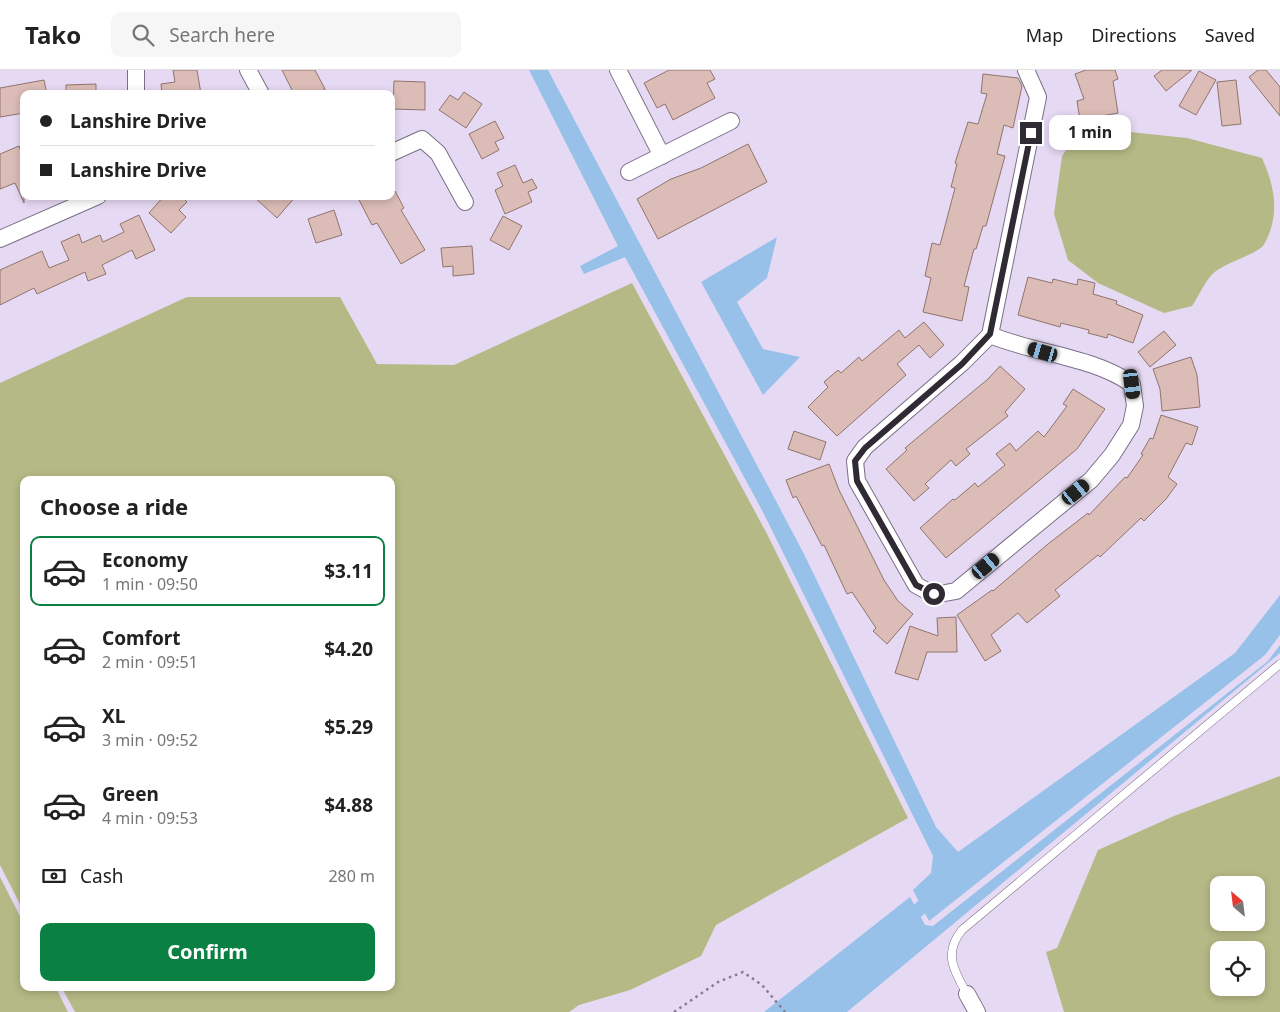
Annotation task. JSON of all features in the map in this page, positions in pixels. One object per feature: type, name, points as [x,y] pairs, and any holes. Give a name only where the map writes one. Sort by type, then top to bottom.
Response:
[{"type":"street","points":[[136,70],[136,90]]},
{"type":"street","points":[[248,70],[259,90]]},
{"type":"street","points":[[618,70],[662,156]]},
{"type":"street","points":[[990,334],[1007,342],[1113,372],[1132,384],[1135,406],[1131,425],[1112,455],[1091,480],[956,591],[934,594],[916,585],[857,481],[855,461],[865,448],[962,364],[990,334],[1038,96],[1026,70]]},
{"type":"street","points":[[629,172],[731,121]]},
{"type":"street","points":[[395,152],[422,139],[438,153],[465,202]]},
{"type":"street","points":[[0,239],[89,200]]},
{"type":"street","points":[[966,994],[977,1012]]},
{"type":"lane","points":[[966,994],[951,960],[954,940],[962,930],[1280,664]]},
{"type":"path","points":[[674,1012],[718,982],[743,972],[762,985],[785,1012]]},
{"type":"green space","points":[[1082,127],[1187,138],[1262,158],[1273,192],[1274,203],[1272,225],[1263,246],[1227,264],[1212,274],[1192,306],[1164,313],[1098,283],[1068,260],[1054,214],[1062,156]]},
{"type":"green space","points":[[632,283],[767,534],[908,818],[716,925],[701,956],[630,990],[579,1005],[569,1012],[75,1012],[64,991],[395,991],[395,476],[20,476],[20,904],[0,865],[0,383],[187,297],[340,297],[377,364],[454,365]]},
{"type":"green space","points":[[1280,776],[1280,1012],[1064,1012],[1046,952],[1057,948],[1098,850],[1174,816]]},
{"type":"green space","points":[[0,877],[20,916],[20,991],[58,991],[68,1012],[0,1012]]},
{"type":"water","points":[[529,70],[548,70],[804,554],[936,827],[958,852],[1235,653],[1280,595],[1280,635],[1265,655],[929,921],[913,890],[931,873],[933,856],[763,512],[625,257],[584,274],[580,266],[618,246]]},
{"type":"water","points":[[777,237],[767,278],[737,302],[763,349],[800,357],[763,395],[701,282]]},
{"type":"water","points":[[1280,645],[1280,653],[847,1012],[764,1012],[910,897],[925,925],[933,926],[1268,661]]},
{"type":"building","points":[[173,70],[197,70],[200,90],[162,90],[161,84],[175,82]]},
{"type":"building","points":[[282,70],[315,70],[325,89],[323,90],[292,90]]},
{"type":"building","points":[[669,70],[710,70],[715,79],[707,83],[715,98],[673,120],[665,104],[657,108],[644,83]]},
{"type":"building","points":[[1086,70],[1115,70],[1118,79],[1113,81],[1118,113],[1080,120],[1077,101],[1084,99],[1075,74]]},
{"type":"building","points":[[1162,70],[1192,70],[1166,91],[1154,76]]},
{"type":"building","points":[[1258,70],[1266,70],[1280,87],[1280,116],[1249,77]]},
{"type":"building","points":[[1199,71],[1216,80],[1196,115],[1179,106]]},
{"type":"building","points":[[983,74],[1018,78],[1022,86],[1013,128],[1004,125],[997,154],[1005,156],[986,226],[983,226],[976,249],[974,249],[964,286],[969,287],[962,321],[923,312],[931,278],[925,276],[932,243],[940,245],[955,188],[951,187],[957,164],[955,163],[968,122],[978,124],[987,94],[981,93]]},
{"type":"building","points":[[44,80],[46,90],[20,90],[20,114],[0,117],[0,88]]},
{"type":"building","points":[[1236,80],[1241,124],[1222,126],[1217,82]]},
{"type":"building","points":[[394,81],[425,82],[425,110],[395,109]]},
{"type":"building","points":[[96,84],[96,90],[66,90],[66,85]]},
{"type":"building","points":[[464,92],[482,104],[466,128],[439,110],[450,95],[458,100]]},
{"type":"building","points":[[495,121],[504,138],[495,142],[499,150],[482,159],[469,134]]},
{"type":"building","points":[[748,144],[767,182],[658,239],[637,199],[671,179],[701,168]]},
{"type":"building","points":[[19,146],[20,194],[15,183],[0,189],[0,154]]},
{"type":"building","points":[[515,165],[523,183],[532,179],[537,188],[528,192],[532,202],[505,214],[495,190],[503,186],[497,173]]},
{"type":"building","points":[[395,191],[404,208],[401,210],[425,250],[401,264],[377,223],[372,225],[359,200],[395,200]]},
{"type":"building","points":[[160,200],[185,200],[187,202],[179,210],[186,217],[171,233],[149,213]]},
{"type":"building","points":[[257,200],[293,200],[277,218]]},
{"type":"building","points":[[334,210],[342,235],[316,243],[308,219]]},
{"type":"building","points":[[139,215],[155,250],[136,259],[132,250],[102,265],[106,274],[88,281],[85,272],[37,294],[34,288],[0,305],[0,270],[42,251],[49,268],[69,260],[61,242],[79,234],[82,243],[100,235],[103,242],[124,232],[120,224]]},
{"type":"building","points":[[503,216],[522,226],[509,250],[490,240]]},
{"type":"building","points":[[472,246],[474,274],[453,276],[453,266],[443,267],[441,248]]},
{"type":"building","points":[[1028,277],[1052,283],[1053,279],[1077,285],[1078,279],[1095,283],[1093,294],[1117,301],[1116,304],[1143,315],[1133,343],[1108,334],[1107,338],[1088,333],[1089,330],[1061,323],[1060,327],[1018,315]]},
{"type":"building","points":[[924,322],[944,345],[930,358],[919,345],[897,364],[906,375],[837,436],[808,407],[828,387],[824,382],[838,370],[841,373],[859,357],[862,361],[899,330],[905,338]]},
{"type":"building","points":[[1164,331],[1176,345],[1150,367],[1138,352]]},
{"type":"building","points":[[1191,357],[1197,375],[1200,407],[1162,411],[1160,389],[1153,369]]},
{"type":"building","points":[[1000,366],[1025,389],[1005,412],[1008,416],[966,449],[970,454],[956,466],[951,460],[925,484],[929,488],[914,501],[886,469],[907,450],[905,448],[988,379]]},
{"type":"building","points":[[1073,389],[1105,409],[1077,449],[946,558],[920,528],[953,499],[955,500],[975,483],[978,487],[1005,465],[996,454],[1010,443],[1016,451],[1038,431],[1044,437],[1067,406],[1063,404]]},
{"type":"building","points":[[1161,415],[1198,427],[1192,445],[1186,443],[1168,477],[1177,484],[1166,499],[1144,521],[1141,518],[1100,557],[1098,555],[1055,590],[1060,596],[1027,623],[1018,613],[991,635],[1001,651],[985,661],[957,615],[993,591],[1048,544],[1088,513],[1089,515],[1125,477],[1127,478],[1143,455],[1141,454],[1150,438],[1153,439]]},
{"type":"building","points":[[794,431],[826,442],[820,460],[788,449]]},
{"type":"building","points":[[829,464],[839,490],[884,580],[898,601],[913,614],[887,644],[873,631],[876,628],[852,592],[847,594],[824,545],[822,546],[796,496],[793,498],[786,480]]},
{"type":"building","points":[[956,617],[957,652],[927,652],[918,680],[895,673],[910,626],[938,636],[937,618]]},
{"type":"waterway","points":[[903,923],[936,895]]},
{"type":"route","points":[[934,594],[916,585],[857,481],[855,461],[865,448],[962,364],[990,334],[1031,133]]}]
